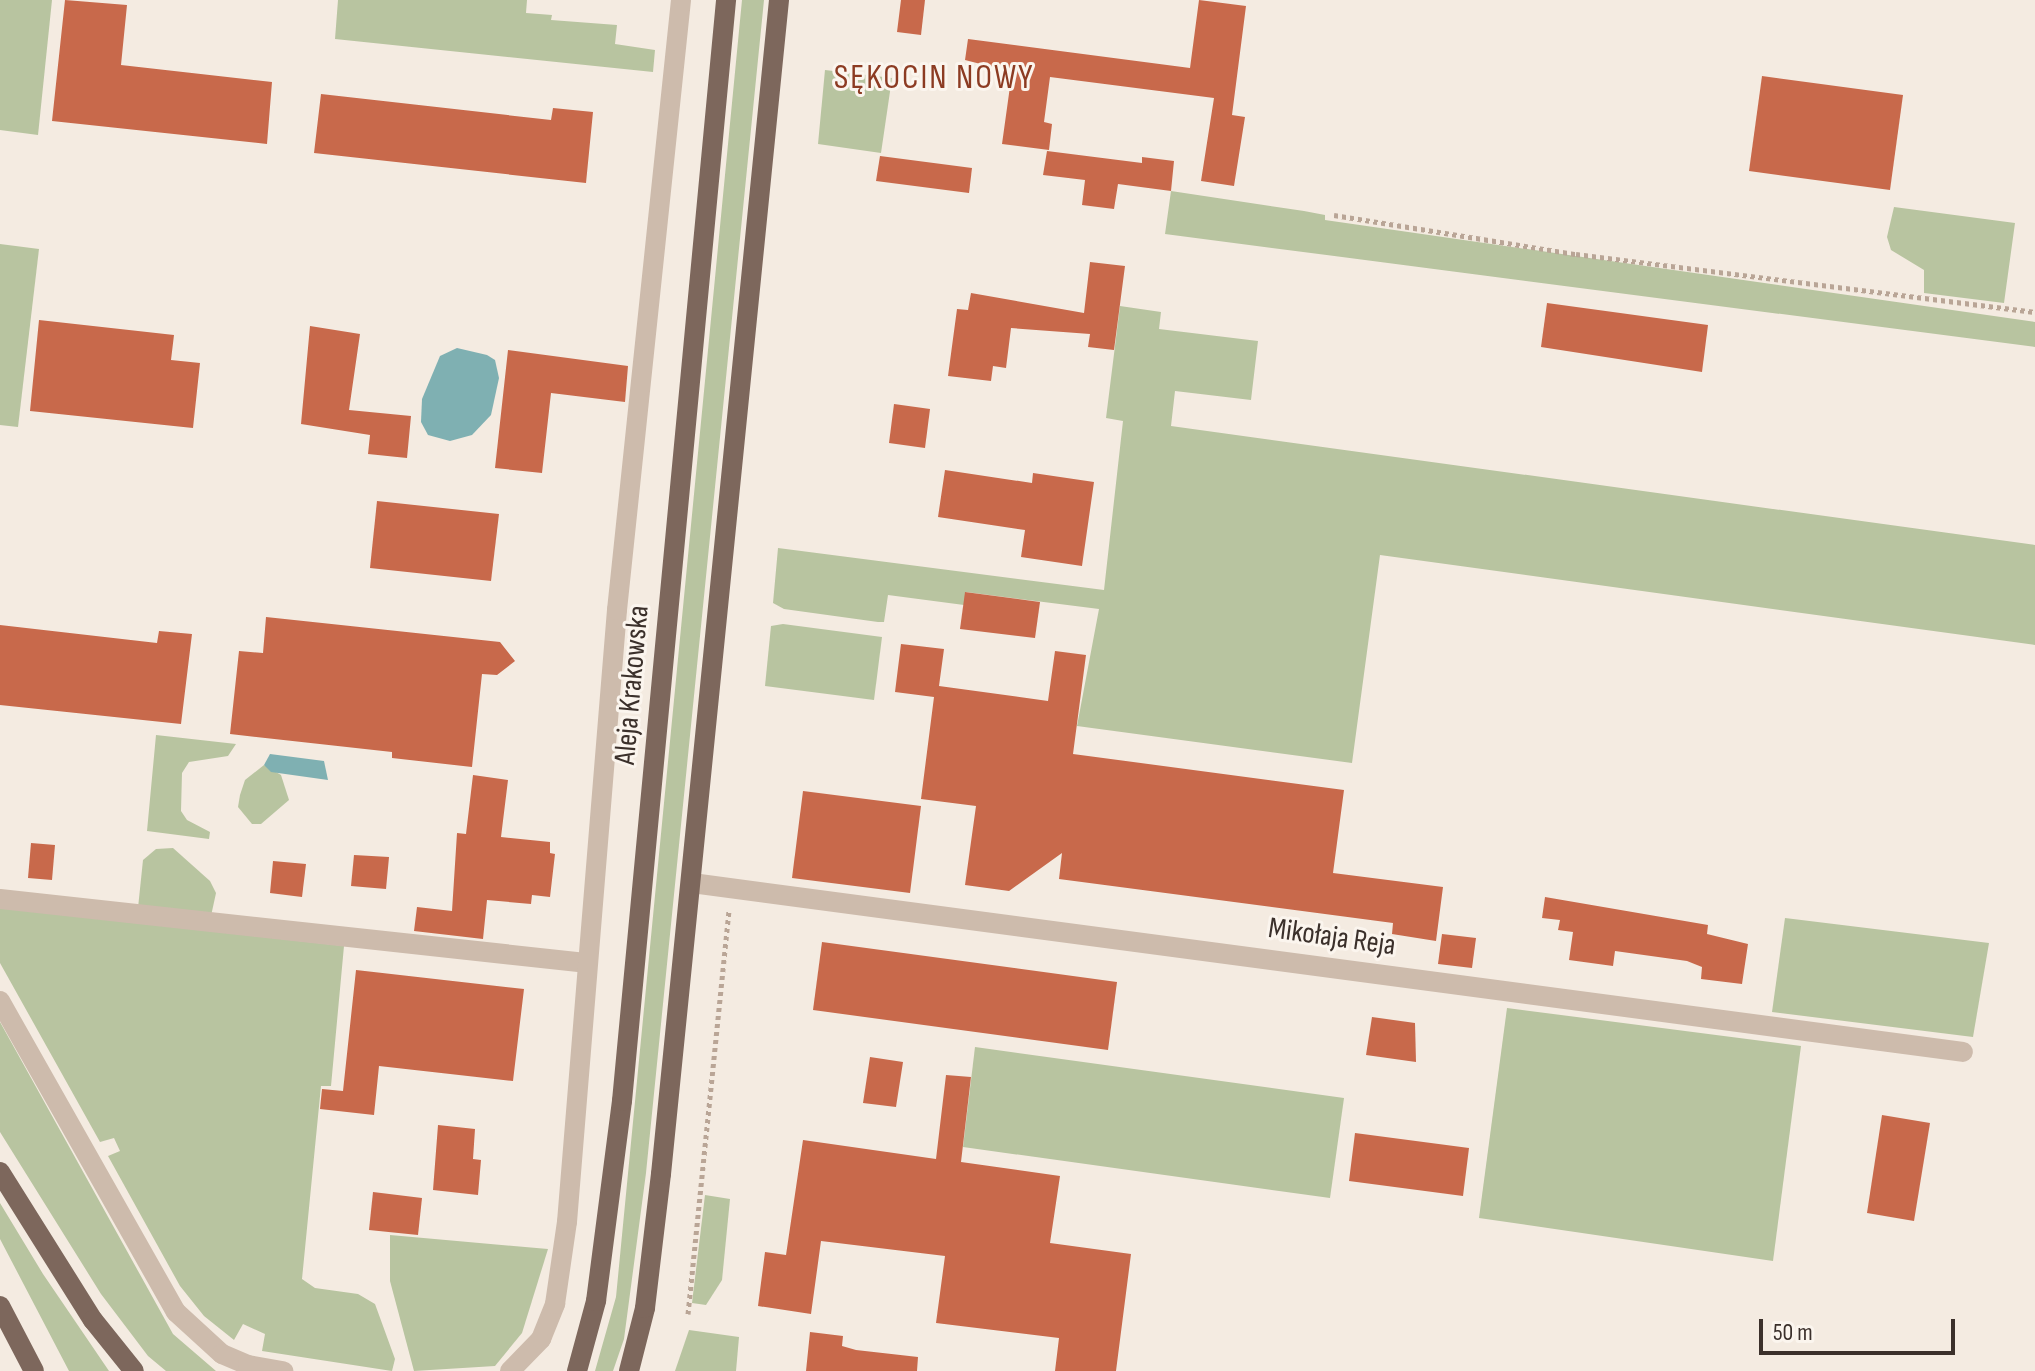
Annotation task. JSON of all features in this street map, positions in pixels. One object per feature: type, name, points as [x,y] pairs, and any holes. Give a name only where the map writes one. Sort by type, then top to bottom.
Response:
[{"type":"main road","name":"Aleja Krakowska","points":[[577,1371],[596,1301],[622,1101],[726,0]]},
{"type":"main road","points":[[629,1371],[652,1257],[779,0]]},
{"type":"main road","points":[[0,1172],[93,1320],[134,1371]]},
{"type":"main road","points":[[0,1306],[34,1371]]},
{"type":"street","points":[[510,1371],[541,1339],[555,1304],[576,1125],[586,963],[681,0]]},
{"type":"street","name":"Mikołaja Reja","points":[[692,883],[1963,1052]]},
{"type":"street","points":[[0,899],[586,963]]},
{"type":"street","points":[[0,1001],[176,1312],[222,1354],[248,1365],[283,1371]]},
{"type":"path","points":[[1334,215],[1576,254],[2035,312]]},
{"type":"path","points":[[688,1314],[730,900]]},
{"type":"green space","points":[[0,0],[52,0],[38,135],[0,130]]},
{"type":"green space","points":[[338,0],[527,0],[526,13],[552,15],[551,20],[617,25],[615,44],[655,50],[653,72],[335,39]]},
{"type":"green space","points":[[742,0],[764,0],[646,1173],[624,1339],[613,1371],[595,1371],[616,1297]]},
{"type":"green space","points":[[825,70],[892,78],[881,153],[818,144]]},
{"type":"green space","points":[[1171,191],[1304,211],[1325,215],[1325,220],[2035,322],[2035,347],[1165,234]]},
{"type":"green space","points":[[1894,207],[2015,223],[2004,303],[1924,293],[1924,270],[1891,250],[1887,237]]},
{"type":"green space","points":[[0,244],[39,249],[18,427],[0,425]]},
{"type":"green space","points":[[1120,306],[1161,312],[1159,329],[1258,341],[1251,400],[1175,391],[1171,426],[2035,545],[2035,645],[1380,555],[1352,763],[1077,726],[1099,609],[966,592],[964,605],[888,595],[884,622],[878,622],[784,609],[773,603],[778,548],[1104,590],[1123,421],[1106,418]]},
{"type":"green space","points":[[783,624],[882,637],[874,700],[765,686],[771,626]]},
{"type":"green space","points":[[156,735],[236,744],[228,756],[189,762],[182,773],[181,811],[187,820],[210,832],[209,839],[147,831]]},
{"type":"green space","points":[[264,765],[281,775],[289,800],[261,824],[252,824],[238,807],[240,795],[245,780]]},
{"type":"green space","points":[[173,848],[210,881],[216,893],[211,916],[138,908],[143,860],[156,849]]},
{"type":"green space","points":[[0,908],[344,946],[331,1086],[321,1086],[302,1279],[315,1288],[358,1294],[375,1304],[395,1359],[392,1371],[262,1351],[265,1334],[243,1324],[234,1340],[204,1316],[180,1286],[108,1156],[120,1151],[114,1138],[100,1142],[0,963]]},
{"type":"green space","points":[[1785,918],[1989,943],[1973,1037],[1772,1012]]},
{"type":"green space","points":[[1507,1008],[1801,1046],[1773,1261],[1479,1218]]},
{"type":"green space","points":[[0,1022],[173,1334],[216,1371],[166,1371],[148,1356],[101,1294],[0,1132]]},
{"type":"green space","points":[[975,1047],[1344,1098],[1330,1198],[963,1147]]},
{"type":"green space","points":[[705,1195],[730,1199],[722,1280],[706,1305],[692,1303]]},
{"type":"green space","points":[[0,1203],[43,1274],[109,1371],[69,1371],[0,1239]]},
{"type":"green space","points":[[390,1235],[548,1249],[522,1333],[495,1366],[414,1371],[390,1281]]},
{"type":"green space","points":[[689,1330],[739,1337],[736,1371],[675,1371]]},
{"type":"water","points":[[457,348],[495,360],[499,378],[491,415],[472,435],[450,441],[428,435],[421,422],[422,399],[440,356]]},
{"type":"water","points":[[270,754],[324,761],[328,780],[271,772],[264,765]]},
{"type":"building","points":[[65,0],[127,5],[121,65],[272,82],[267,144],[52,121]]},
{"type":"building","points":[[901,0],[925,0],[921,35],[897,32]]},
{"type":"building","points":[[1199,0],[1246,6],[1232,115],[1245,117],[1234,186],[1201,181],[1214,98],[1050,77],[1044,122],[1052,124],[1049,150],[1002,144],[1012,72],[965,60],[968,39],[1190,68]]},
{"type":"building","points":[[1762,76],[1903,95],[1890,190],[1749,171]]},
{"type":"building","points":[[321,94],[551,120],[553,108],[593,112],[586,183],[314,153]]},
{"type":"building","points":[[1047,151],[1142,163],[1142,157],[1174,161],[1171,191],[1118,184],[1114,209],[1082,205],[1085,180],[1043,175]]},
{"type":"building","points":[[880,156],[972,168],[969,193],[876,181]]},
{"type":"building","points":[[1090,262],[1125,266],[1114,350],[1088,347],[1090,334],[1011,328],[1006,368],[993,366],[991,381],[948,376],[957,309],[968,310],[971,293],[1084,313]]},
{"type":"building","points":[[1547,303],[1708,325],[1702,372],[1541,347]]},
{"type":"building","points":[[39,320],[174,335],[171,360],[200,363],[193,428],[30,411]]},
{"type":"building","points":[[310,326],[360,334],[349,410],[411,416],[407,458],[368,454],[370,435],[301,424]]},
{"type":"building","points":[[508,350],[628,366],[625,402],[551,393],[542,473],[495,468]]},
{"type":"building","points":[[894,404],[930,409],[925,448],[889,443]]},
{"type":"building","points":[[945,470],[1032,483],[1033,473],[1094,482],[1082,566],[1021,557],[1025,530],[938,517]]},
{"type":"building","points":[[377,501],[499,514],[491,581],[370,568]]},
{"type":"building","points":[[965,592],[1040,602],[1035,638],[960,629]]},
{"type":"building","points":[[266,617],[500,642],[515,661],[497,675],[482,674],[472,767],[392,758],[392,752],[230,734],[239,651],[263,653]]},
{"type":"building","points":[[0,625],[157,643],[159,631],[192,634],[181,724],[0,705]]},
{"type":"building","points":[[901,644],[944,649],[939,686],[1048,701],[1055,651],[1086,655],[1073,754],[1344,790],[1333,873],[1443,887],[1436,941],[1392,934],[1393,923],[1059,879],[1062,853],[1009,891],[965,885],[976,806],[921,799],[934,697],[895,692]]},
{"type":"building","points":[[473,775],[508,780],[501,837],[550,842],[550,853],[555,854],[550,897],[532,895],[531,904],[487,900],[483,939],[414,931],[417,907],[452,911],[457,833],[466,834]]},
{"type":"building","points":[[803,791],[921,806],[910,893],[792,878]]},
{"type":"building","points":[[31,843],[55,845],[52,880],[28,878]]},
{"type":"building","points":[[354,855],[389,857],[386,889],[351,886]]},
{"type":"building","points":[[273,861],[306,864],[302,897],[270,893]]},
{"type":"building","points":[[1545,897],[1708,925],[1707,934],[1748,944],[1742,984],[1701,979],[1702,967],[1687,961],[1615,951],[1613,966],[1569,960],[1573,932],[1558,930],[1560,920],[1542,918]]},
{"type":"building","points":[[1442,934],[1476,938],[1472,968],[1438,964]]},
{"type":"building","points":[[822,942],[1117,982],[1108,1050],[813,1010]]},
{"type":"building","points":[[356,970],[524,989],[513,1081],[379,1066],[374,1115],[320,1109],[322,1089],[343,1091]]},
{"type":"building","points":[[1372,1017],[1415,1023],[1416,1062],[1366,1055]]},
{"type":"building","points":[[870,1057],[903,1062],[896,1107],[863,1103]]},
{"type":"building","points":[[946,1075],[971,1077],[961,1162],[1060,1176],[1050,1243],[1131,1254],[1116,1371],[1055,1371],[1059,1338],[936,1323],[945,1256],[821,1241],[811,1314],[758,1306],[765,1252],[786,1255],[803,1140],[936,1159]]},
{"type":"building","points":[[1882,1115],[1930,1123],[1914,1221],[1867,1213]]},
{"type":"building","points":[[438,1125],[475,1129],[473,1159],[481,1160],[478,1195],[433,1190]]},
{"type":"building","points":[[1355,1133],[1469,1148],[1463,1196],[1349,1181]]},
{"type":"building","points":[[373,1192],[422,1198],[418,1235],[369,1230]]},
{"type":"building","points":[[810,1332],[843,1336],[842,1346],[856,1350],[918,1357],[917,1371],[806,1371]]},
{"type":"district","name":"SĘKOCIN NOWY","points":[[934,78]]}]
